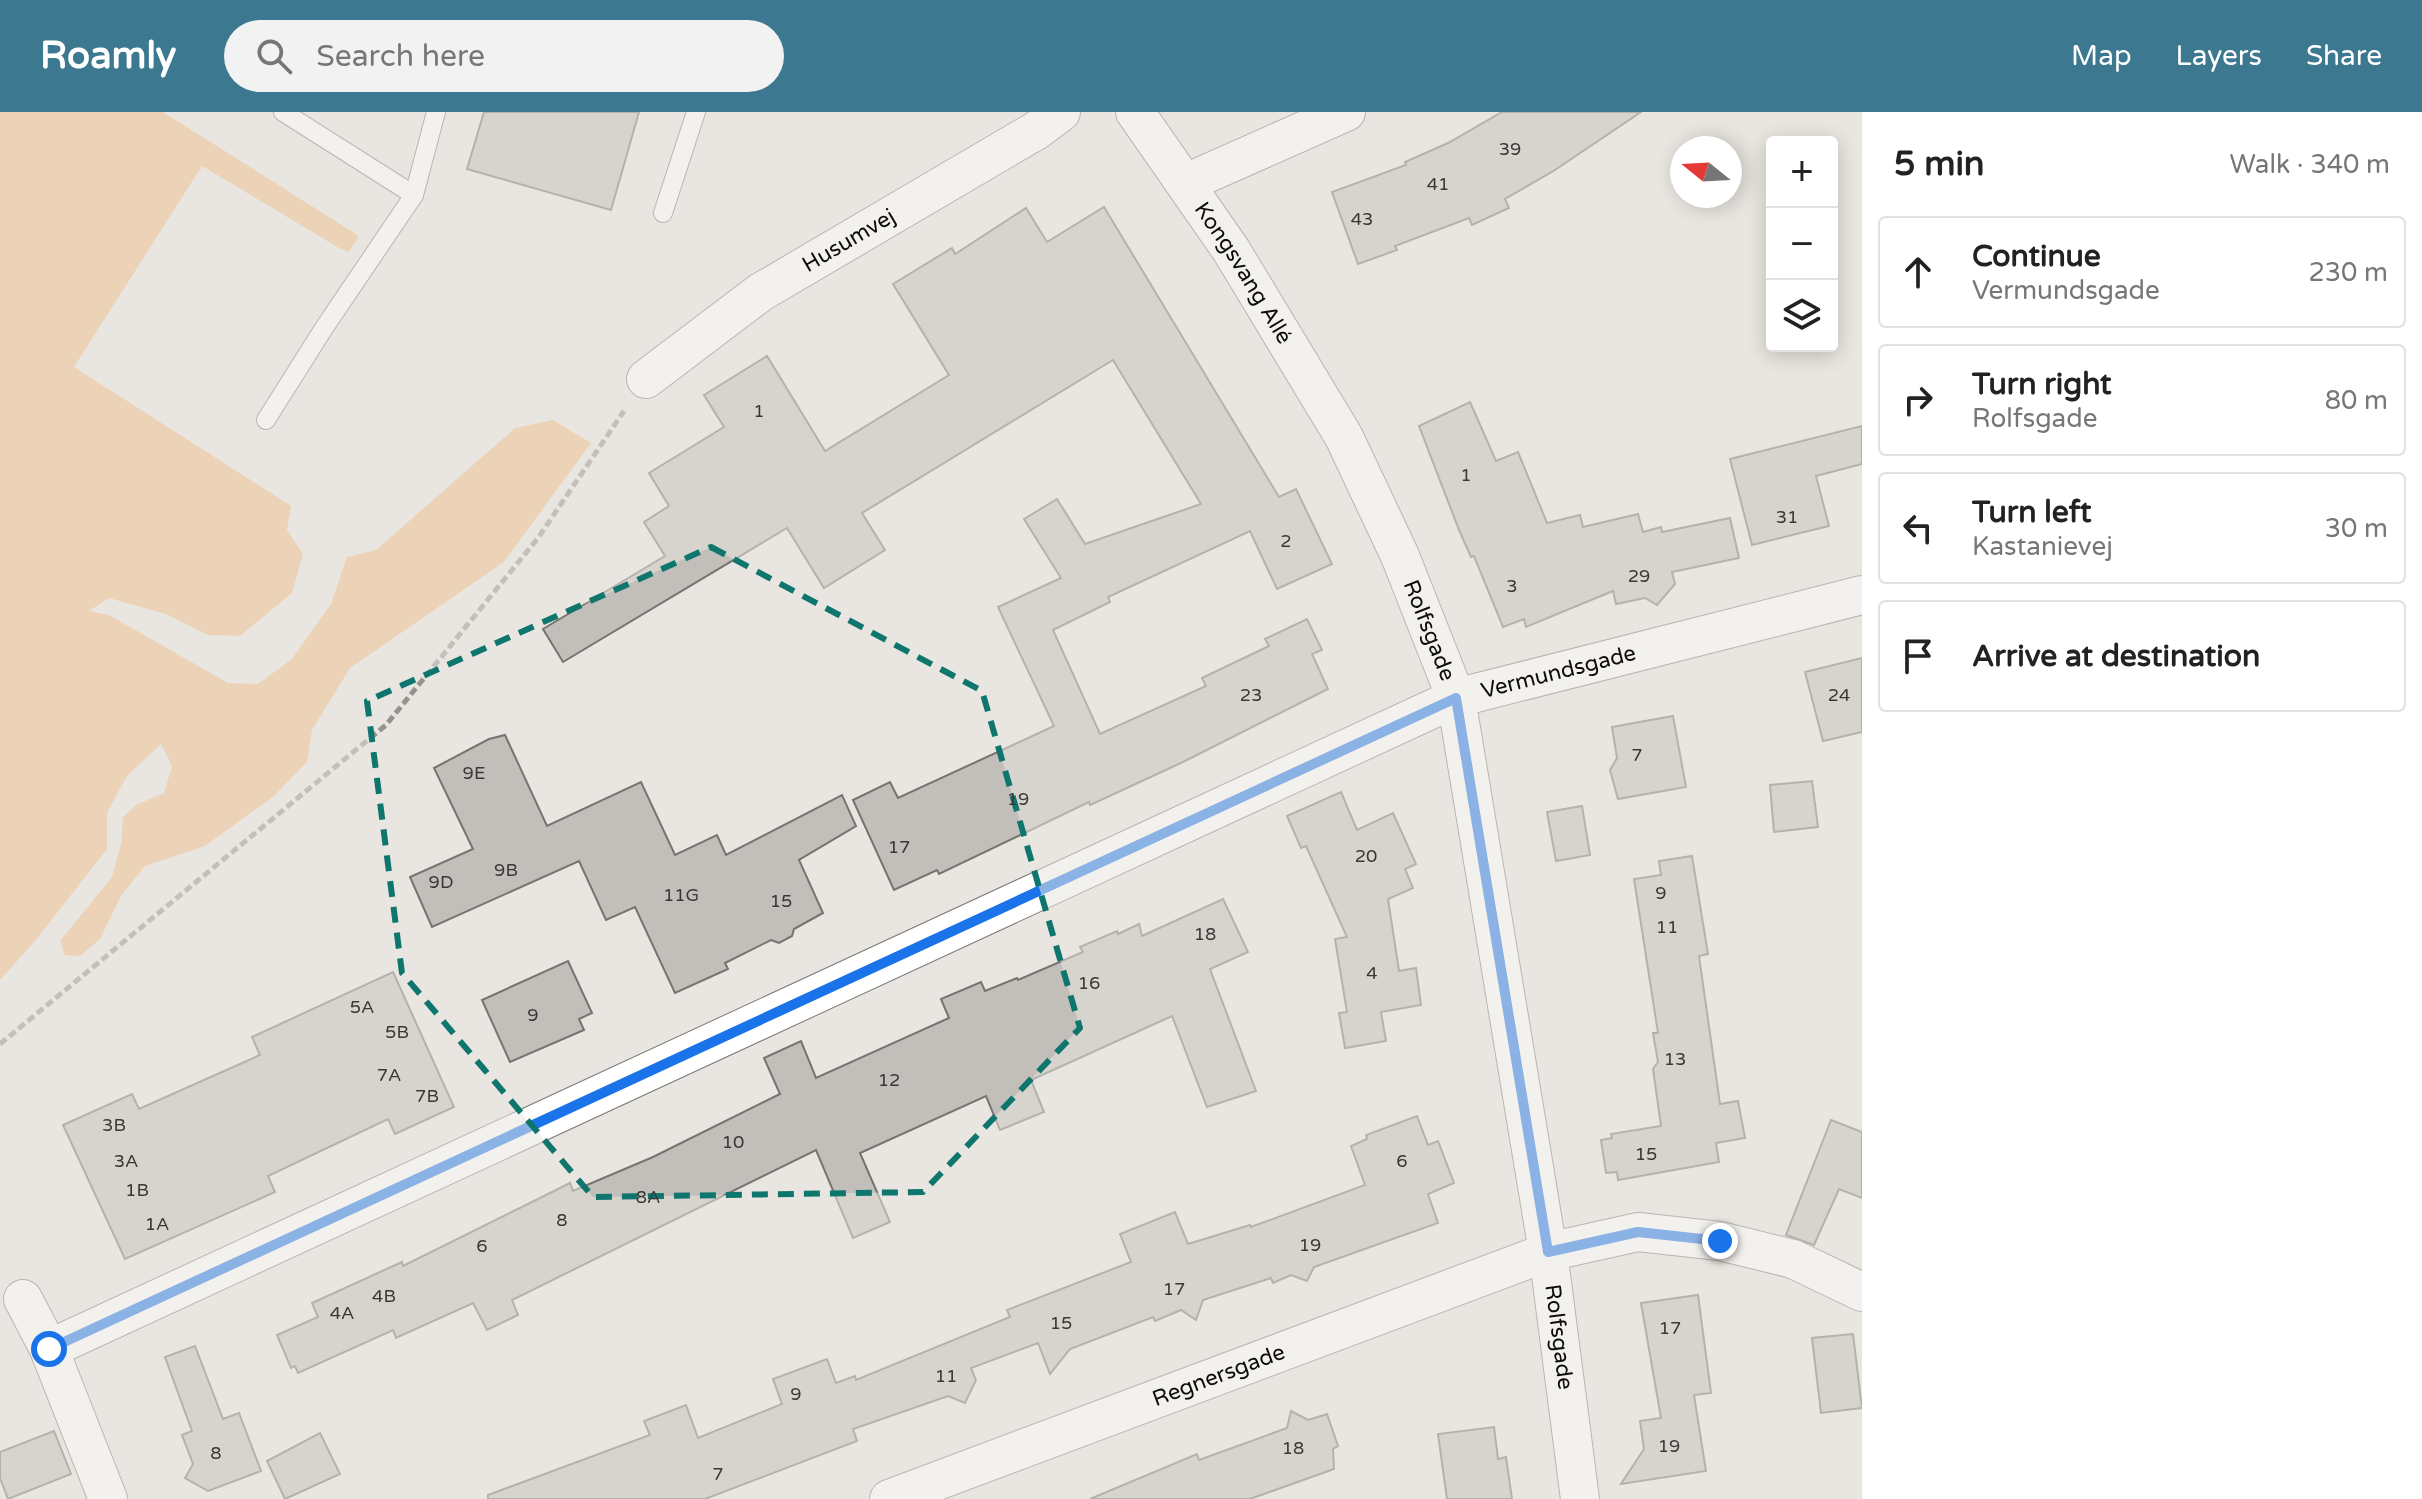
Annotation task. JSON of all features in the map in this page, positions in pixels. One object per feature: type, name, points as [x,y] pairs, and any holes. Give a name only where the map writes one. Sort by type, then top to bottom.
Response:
[{"type":"street","name":"Husumvej","points":[[646,379],[761,292],[1037,130],[1061,112]]},
{"type":"street","name":"Kongsvang Allé","points":[[1135,112],[1231,250],[1344,437]]},
{"type":"street","points":[[1186,183],[1346,112]]},
{"type":"street","name":"Rolfsgade","points":[[1344,437],[1400,556],[1456,698],[1548,1252],[1580,1499]]},
{"type":"street","name":"Vermundsgade","points":[[49,1349],[1456,698],[1862,595]]},
{"type":"street","name":"Regnersgade","points":[[889,1499],[1548,1252],[1638,1232],[1720,1241],[1793,1259],[1862,1292]]},
{"type":"street","points":[[23,1299],[49,1349],[108,1499]]},
{"type":"lane","points":[[283,112],[414,195]]},
{"type":"lane","points":[[266,420],[414,195],[436,112]]},
{"type":"lane","points":[[663,213],[696,112]]},
{"type":"path","points":[[0,1044],[386,725],[538,538],[646,379]]},
{"type":"highlighted area","points":[[711,547],[982,691],[1080,1028],[923,1192],[593,1197],[402,973],[367,701]]},
{"type":"shaded area","points":[[0,112],[163,112],[359,236],[349,252],[339,248],[202,166],[74,367],[291,506],[287,530],[303,554],[292,593],[240,636],[208,635],[166,614],[109,598],[89,611],[109,615],[228,683],[258,684],[292,659],[331,604],[347,557],[376,550],[515,428],[553,420],[591,443],[504,562],[350,668],[312,730],[307,762],[274,796],[205,846],[145,866],[121,896],[100,939],[80,956],[65,955],[60,941],[112,877],[121,844],[123,817],[136,805],[164,793],[172,766],[161,744],[127,776],[107,813],[107,849],[35,941],[0,980]]},
{"type":"building","points":[[484,112],[639,112],[611,210],[467,169]]},
{"type":"building","points":[[1502,112],[1641,112],[1555,170],[1505,199],[1509,208],[1472,225],[1469,218],[1395,246],[1397,250],[1358,264],[1332,192],[1406,165],[1405,162],[1448,143]]},
{"type":"building","points":[[1104,207],[1279,497],[1296,489],[1332,564],[1277,589],[1250,531],[1108,597],[1110,602],[1053,630],[1100,734],[1206,686],[1202,678],[1269,646],[1265,639],[1307,619],[1322,650],[1312,654],[1328,689],[1183,762],[1090,805],[1089,802],[939,874],[937,870],[894,890],[853,800],[890,782],[898,798],[1054,726],[998,607],[1061,578],[1024,519],[1057,499],[1085,544],[1201,504],[1113,360],[862,513],[885,550],[824,588],[787,528],[563,662],[543,629],[665,556],[644,522],[669,506],[649,473],[724,427],[704,395],[767,356],[825,451],[949,375],[893,284],[952,248],[955,254],[1026,208],[1047,242]]},
{"type":"building","points":[[1470,402],[1496,461],[1518,452],[1547,523],[1580,515],[1583,527],[1638,514],[1643,532],[1661,527],[1662,532],[1730,518],[1739,558],[1672,572],[1675,584],[1657,605],[1645,598],[1616,604],[1613,591],[1526,627],[1524,619],[1503,627],[1474,556],[1471,557],[1459,530],[1419,426]]},
{"type":"building","points":[[1862,426],[1862,464],[1816,476],[1829,526],[1752,545],[1730,459]]},
{"type":"building","points":[[1862,658],[1862,732],[1823,741],[1805,672]]},
{"type":"building","points":[[1673,716],[1686,787],[1618,799],[1610,770],[1617,758],[1612,727]]},
{"type":"building","points":[[505,735],[547,826],[641,782],[675,855],[717,835],[726,855],[842,795],[856,826],[799,860],[823,913],[794,929],[792,936],[779,943],[771,940],[725,963],[728,969],[675,993],[635,907],[606,920],[579,861],[432,927],[410,877],[473,849],[434,768],[489,739]]},
{"type":"building","points":[[1812,781],[1818,827],[1774,832],[1770,785]]},
{"type":"building","points":[[1341,792],[1357,830],[1393,813],[1416,864],[1405,869],[1413,888],[1388,899],[1399,971],[1416,968],[1421,1005],[1381,1012],[1386,1041],[1345,1048],[1339,1013],[1347,1012],[1335,939],[1347,937],[1306,846],[1301,848],[1287,816]]},
{"type":"building","points":[[1582,806],[1590,855],[1556,861],[1547,812]]},
{"type":"building","points":[[1692,856],[1708,954],[1699,956],[1720,1104],[1738,1101],[1745,1138],[1716,1143],[1719,1162],[1618,1180],[1617,1172],[1606,1173],[1601,1140],[1612,1138],[1611,1134],[1661,1126],[1653,1069],[1658,1062],[1653,1033],[1658,1033],[1634,879],[1661,875],[1659,861]]},
{"type":"building","points":[[1223,899],[1248,952],[1210,969],[1256,1091],[1207,1107],[1172,1016],[1031,1080],[1044,1112],[1000,1130],[986,1096],[860,1153],[890,1222],[853,1238],[816,1150],[512,1300],[518,1315],[487,1330],[473,1303],[396,1338],[393,1330],[298,1373],[295,1366],[291,1368],[277,1335],[318,1317],[312,1303],[402,1262],[403,1266],[570,1183],[573,1191],[653,1157],[780,1094],[764,1058],[801,1041],[816,1078],[949,1018],[941,999],[981,982],[985,991],[1018,980],[1083,952],[1080,947],[1117,931],[1118,934],[1139,924],[1142,936]]},
{"type":"building","points":[[568,961],[592,1013],[579,1019],[584,1030],[510,1062],[482,1000]]},
{"type":"building","points":[[393,972],[454,1107],[395,1134],[388,1119],[268,1176],[275,1192],[125,1259],[63,1125],[132,1094],[139,1109],[260,1055],[252,1037]]},
{"type":"building","points":[[1417,1116],[1428,1145],[1438,1141],[1454,1183],[1428,1194],[1438,1223],[1314,1267],[1307,1281],[1291,1275],[1273,1283],[1271,1278],[1203,1300],[1196,1320],[1181,1310],[1155,1321],[1153,1317],[1070,1349],[1050,1374],[1038,1343],[971,1368],[976,1380],[965,1403],[948,1396],[853,1429],[857,1441],[705,1499],[488,1499],[488,1495],[650,1435],[644,1421],[686,1405],[698,1438],[782,1404],[773,1379],[827,1359],[836,1383],[855,1376],[856,1380],[1010,1317],[1007,1310],[1131,1262],[1120,1234],[1175,1212],[1188,1244],[1251,1227],[1365,1185],[1351,1146],[1367,1139],[1366,1135]]},
{"type":"building","points":[[1831,1120],[1862,1132],[1862,1198],[1839,1189],[1814,1245],[1786,1235]]},
{"type":"building","points":[[1698,1295],[1711,1393],[1694,1395],[1706,1471],[1621,1484],[1644,1449],[1640,1421],[1661,1418],[1641,1303]]},
{"type":"building","points":[[1853,1334],[1862,1408],[1821,1413],[1812,1338]]},
{"type":"building","points":[[195,1346],[223,1419],[239,1413],[261,1471],[208,1491],[185,1478],[193,1464],[182,1435],[192,1431],[165,1357]]},
{"type":"building","points":[[1291,1411],[1308,1420],[1327,1414],[1338,1446],[1333,1449],[1334,1469],[1250,1499],[1090,1499],[1197,1454],[1199,1460],[1287,1428]]},
{"type":"building","points":[[1494,1427],[1498,1459],[1506,1457],[1512,1499],[1447,1499],[1438,1434]]},
{"type":"building","points":[[54,1431],[71,1474],[8,1499],[0,1478],[0,1452]]},
{"type":"building","points":[[320,1433],[340,1474],[285,1499],[267,1461]]},
{"type":"route","points":[[49,1349],[1456,698],[1548,1252],[1638,1232],[1720,1241]]}]
